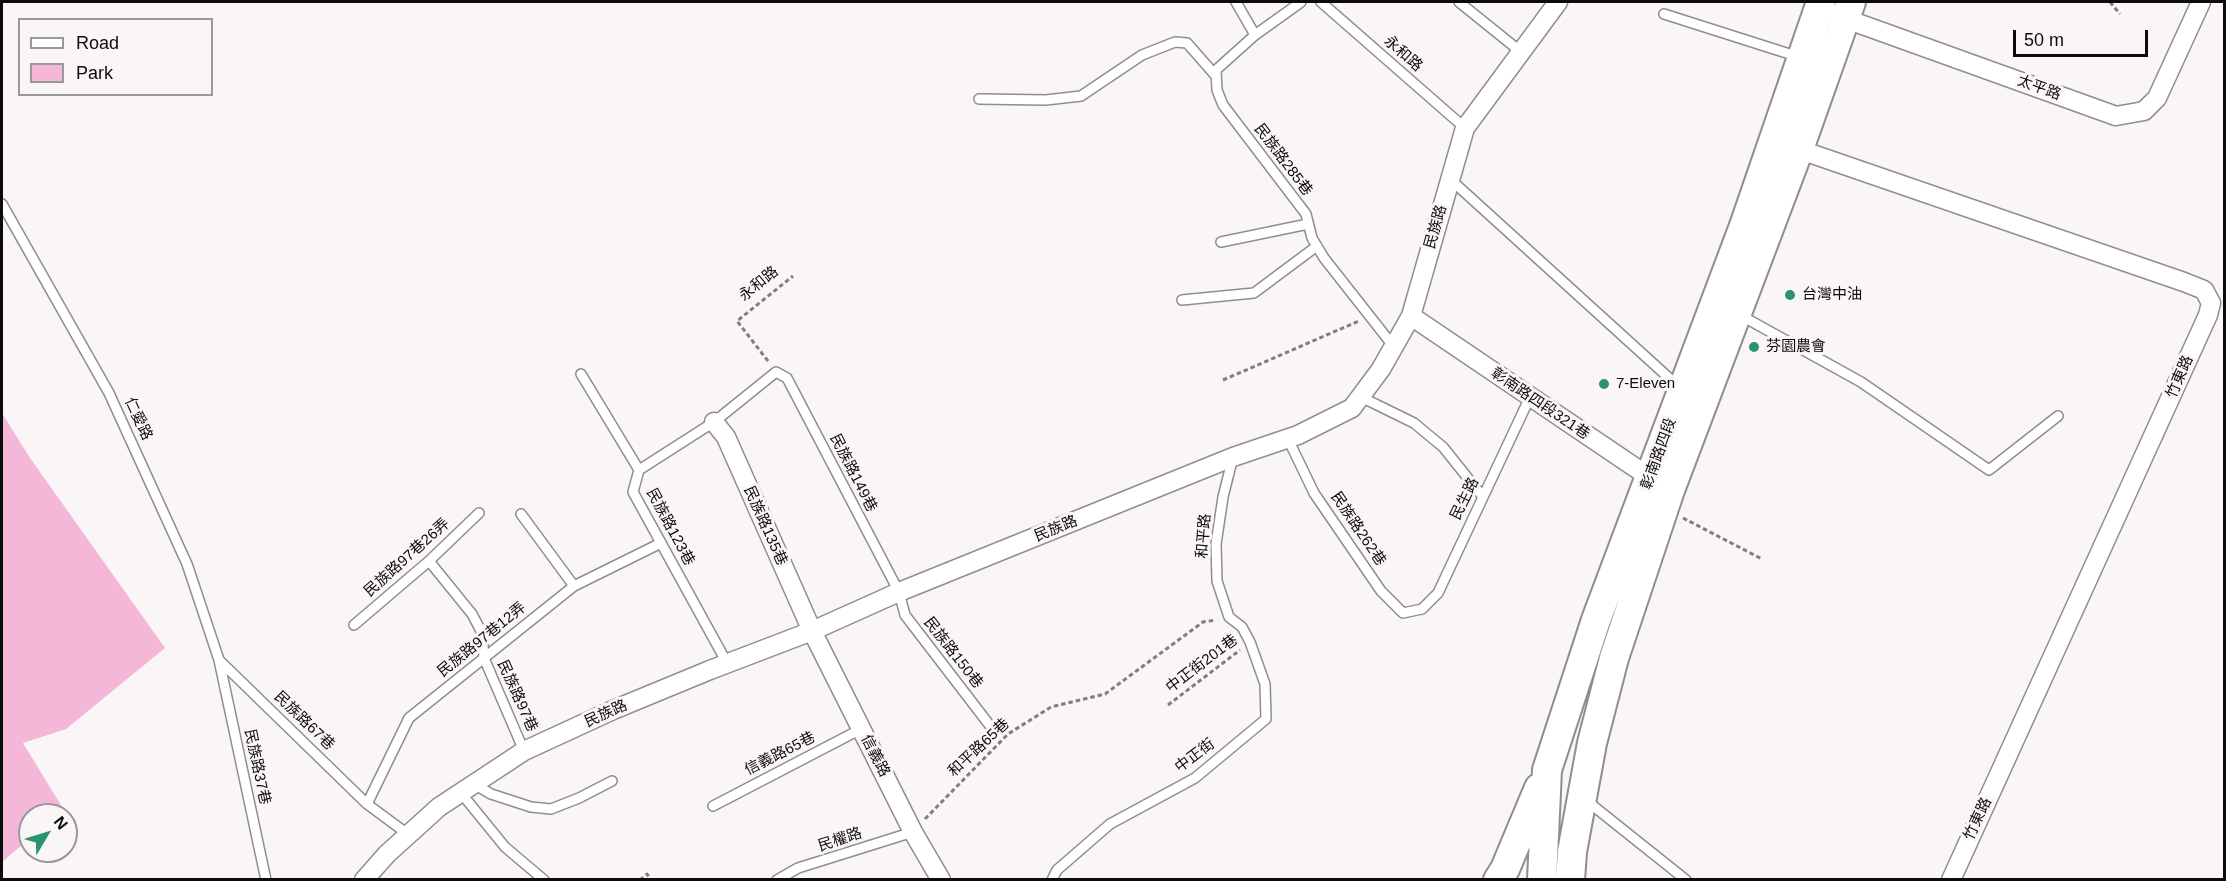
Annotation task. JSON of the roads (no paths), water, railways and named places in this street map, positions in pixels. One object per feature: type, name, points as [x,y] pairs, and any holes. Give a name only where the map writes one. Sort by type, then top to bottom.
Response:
[{"type":"main road","name":"彰南路四段","points":[[1786,144],[1803,58],[1834,8]]},
{"type":"main road","name":"彰南路四段","points":[[1570,879],[1572,852],[1592,743],[1661,492],[1834,8]]},
{"type":"main road","name":"彰南路四段","points":[[1542,879],[1547,770],[1596,620],[1661,492],[1682,391],[1726,309]]},
{"type":"main road","points":[[1498,879],[1505,869],[1547,770]]},
{"type":"street","name":"民族路","points":[[364,879],[387,854],[439,807],[524,751],[613,710],[812,631],[899,592],[1233,458],[1288,439],[1352,408],[1381,369],[1411,316],[1465,128],[1558,2]]},
{"type":"street","name":"太平路","points":[[1834,8],[2116,116],[2144,111],[2157,98],[2200,2]]},
{"type":"street","name":"竹東路","points":[[1786,144],[2184,282],[2204,290],[2211,303],[2208,315],[1951,879]]},
{"type":"street","name":"彰南路四段321巷","points":[[1411,316],[1530,397],[1661,492]]},
{"type":"street","name":"民族路135巷","points":[[714,422],[726,437],[812,631]]},
{"type":"street","name":"信義路","points":[[812,631],[913,832],[941,879]]},
{"type":"lane","points":[[1236,2],[1255,35]]},
{"type":"lane","points":[[1216,76],[1216,70],[1255,35],[1301,2]]},
{"type":"lane","name":"永和路","points":[[1321,2],[1465,128]]},
{"type":"lane","points":[[1459,2],[1521,52]]},
{"type":"lane","points":[[1664,14],[1803,58]]},
{"type":"lane","points":[[979,99],[1046,100],[1081,96],[1142,56],[1175,42],[1187,43],[1216,76]]},
{"type":"lane","name":"民族路285巷","points":[[1216,76],[1217,90],[1223,105],[1306,214],[1312,238],[1317,246],[1394,347]]},
{"type":"lane","points":[[1450,179],[1682,391]]},
{"type":"lane","name":"仁愛路","points":[[2,204],[109,393],[187,564],[219,660]]},
{"type":"lane","points":[[1221,242],[1308,224]]},
{"type":"lane","points":[[1182,300],[1254,293],[1317,246]]},
{"type":"lane","points":[[1726,309],[1861,381],[1989,470],[2058,416]]},
{"type":"lane","name":"民族路149巷","points":[[714,422],[776,372],[787,378],[899,592]]},
{"type":"lane","points":[[580,374],[639,470],[714,422]]},
{"type":"lane","points":[[1361,397],[1414,423],[1443,447],[1483,497]]},
{"type":"lane","name":"民生路","points":[[1422,609],[1438,593],[1530,397]]},
{"type":"lane","name":"民族路262巷","points":[[1288,439],[1314,493],[1381,591],[1403,613],[1422,609]]},
{"type":"lane","name":"和平路","points":[[1229,617],[1217,581],[1216,544],[1223,496],[1233,458]]},
{"type":"lane","name":"民族路123巷","points":[[639,470],[633,492],[727,663]]},
{"type":"lane","name":"民族路97巷26弄","points":[[354,625],[429,561],[479,513]]},
{"type":"lane","points":[[521,514],[574,585]]},
{"type":"lane","name":"民族路97巷12弄","points":[[367,804],[409,717],[574,585],[661,543]]},
{"type":"lane","name":"民族路97巷","points":[[429,561],[472,614],[482,633],[484,658],[524,751]]},
{"type":"lane","name":"民族路150巷","points":[[899,592],[905,615],[991,727]]},
{"type":"lane","name":"中正街","points":[[1052,879],[1057,870],[1110,824],[1196,778],[1266,719],[1265,684],[1250,642],[1242,627],[1229,617]]},
{"type":"lane","name":"民族路67巷","points":[[219,660],[367,804],[409,835]]},
{"type":"lane","name":"民族路37巷","points":[[219,660],[262,877]]},
{"type":"lane","name":"信義路65巷","points":[[713,806],[861,729]]},
{"type":"lane","points":[[467,788],[531,807],[551,809],[612,781]]},
{"type":"lane","points":[[467,788],[505,847],[544,879]]},
{"type":"lane","points":[[1582,797],[1686,879]]},
{"type":"lane","name":"民權路","points":[[777,879],[798,868],[913,832]]},
{"type":"place","name":"台灣中油","points":[[1790,295]]},
{"type":"place","name":"芬園農會","points":[[1754,347]]},
{"type":"place","name":"7-Eleven","points":[[1604,384]]}]
